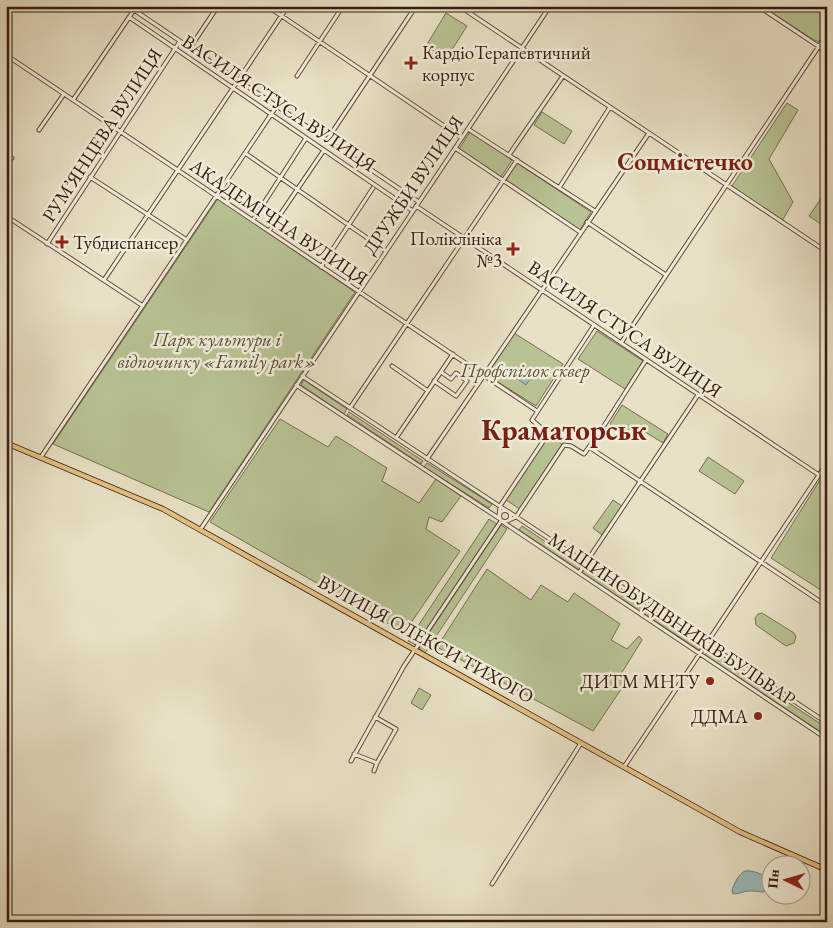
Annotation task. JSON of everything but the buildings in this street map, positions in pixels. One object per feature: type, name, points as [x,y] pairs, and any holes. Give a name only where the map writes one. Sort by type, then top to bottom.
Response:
[{"type":"main road","name":"ВУЛИЦЯ ОЛЕКСИ ТИХОГО","points":[[6,442],[150,502],[748,836],[827,870]]},
{"type":"street","name":"РУМ’ЯНЦЕВА ВУЛИЦЯ","points":[[190,48],[218,6]]},
{"type":"street","points":[[267,6],[462,138]]},
{"type":"street","points":[[104,280],[288,6]]},
{"type":"street","points":[[297,76],[344,6]]},
{"type":"street","points":[[327,140],[416,6]]},
{"type":"street","points":[[459,6],[827,252]]},
{"type":"street","name":"ДРУЖБИ ВУЛИЦЯ","points":[[200,530],[550,6]]},
{"type":"street","points":[[758,6],[827,52]]},
{"type":"street","name":"ВАСИЛЯ СТУСА ВУЛИЦЯ","points":[[413,211],[129,17],[134,10],[419,202]]},
{"type":"street","points":[[73,100],[129,17]]},
{"type":"street","points":[[621,343],[827,34]]},
{"type":"street","name":"РУМ’ЯНЦЕВА ВУЛИЦЯ","points":[[47,244],[180,41]]},
{"type":"street","name":"АКАДЕМІЧНА ВУЛИЦЯ","points":[[6,55],[537,411]]},
{"type":"street","points":[[509,155],[563,76]]},
{"type":"street","points":[[39,130],[64,94]]},
{"type":"street","points":[[41,457],[276,107]]},
{"type":"street","points":[[559,188],[610,107]]},
{"type":"street","points":[[468,129],[594,211]]},
{"type":"street","points":[[427,459],[649,132]]},
{"type":"street","points":[[253,220],[306,138]]},
{"type":"street","points":[[455,148],[580,232]]},
{"type":"street","points":[[269,232],[324,150]]},
{"type":"street","points":[[6,154],[12,158]]},
{"type":"street","points":[[245,154],[386,251]]},
{"type":"street","points":[[350,408],[517,160]]},
{"type":"street","points":[[90,177],[187,240]]},
{"type":"street","points":[[321,267],[373,188]]},
{"type":"street","name":"ВАСИЛЯ СТУСА ВУЛИЦЯ","points":[[416,206],[819,475]]},
{"type":"street","points":[[6,216],[143,306]]},
{"type":"street","points":[[588,222],[666,274]]},
{"type":"street","points":[[502,520],[500,506],[548,434],[532,420],[594,325]]},
{"type":"street","points":[[396,438],[453,354]]},
{"type":"street","points":[[502,520],[516,517],[564,445],[571,446],[584,454],[646,360]]},
{"type":"street","points":[[392,366],[428,391]]},
{"type":"street","points":[[434,381],[456,396],[467,381],[456,373],[451,379],[441,372]]},
{"type":"street","name":"МАШИНОБУДІВНИКІВ БУЛЬВАР","points":[[302,376],[827,724]]},
{"type":"street","name":"МАШИНОБУДІВНИКІВ БУЛЬВАР","points":[[296,385],[502,520],[827,739]]},
{"type":"street","points":[[579,573],[698,395]]},
{"type":"street","points":[[589,447],[827,606]]},
{"type":"street","points":[[624,767],[827,463]]},
{"type":"street","points":[[351,761],[415,650],[502,520],[502,511],[508,512],[510,517],[502,520]]},
{"type":"street","points":[[374,771],[396,729],[376,716]]},
{"type":"street","points":[[492,884],[581,743]]},
{"type":"street","points":[[354,754],[377,763]]},
{"type":"green space","points":[[762,6],[827,6],[827,30],[820,42],[814,40]]},
{"type":"green space","points":[[446,13],[467,26],[446,59],[426,46]]},
{"type":"green space","points":[[787,103],[798,110],[769,159],[793,202],[782,221],[732,186]]},
{"type":"green space","points":[[542,112],[572,131],[564,144],[534,125]]},
{"type":"green space","points":[[470,132],[512,160],[501,177],[459,149]]},
{"type":"green space","points":[[517,163],[591,212],[580,230],[505,182]]},
{"type":"green space","points":[[827,191],[827,228],[809,216]]},
{"type":"green space","name":"Парк культури і відпочинку «Family park»","points":[[219,199],[355,292],[209,512],[53,444]]},
{"type":"green space","points":[[597,331],[643,361],[625,389],[578,359]]},
{"type":"green space","name":"Профспілок сквер","points":[[514,333],[563,364],[536,406],[487,375]]},
{"type":"green space","points":[[304,380],[347,409],[344,414],[301,385]]},
{"type":"green space","points":[[622,405],[668,434],[663,443],[634,425],[625,433],[610,424]]},
{"type":"green space","points":[[349,412],[423,461],[421,464],[347,415]]},
{"type":"green space","points":[[280,419],[328,447],[336,436],[387,468],[382,481],[419,503],[436,479],[461,496],[442,522],[429,517],[426,529],[460,551],[404,633],[210,522]]},
{"type":"green space","points":[[549,435],[563,445],[520,509],[506,500]]},
{"type":"green space","points":[[708,457],[744,481],[735,494],[699,471]]},
{"type":"green space","points":[[427,463],[492,504],[489,508],[424,467]]},
{"type":"green space","points":[[827,469],[827,594],[771,558]]},
{"type":"green space","points":[[613,500],[622,506],[602,535],[593,528]]},
{"type":"green space","points":[[489,519],[497,524],[416,645],[408,641]]},
{"type":"green space","points":[[501,525],[507,529],[425,653],[419,648]]},
{"type":"green space","points":[[522,526],[582,566],[579,570],[519,530]]},
{"type":"green space","points":[[584,568],[703,645],[699,650],[581,572]]},
{"type":"green space","points":[[487,569],[531,600],[541,585],[568,602],[574,593],[620,624],[611,640],[627,649],[639,636],[642,640],[621,674],[628,679],[593,731],[437,647]]},
{"type":"green space","points":[[762,613],[794,633],[796,637],[794,643],[786,646],[756,625],[755,618],[758,614]]},
{"type":"green space","points":[[708,650],[827,728],[827,736],[705,655]]},
{"type":"green space","points":[[419,688],[431,695],[422,710],[411,703]]},
{"type":"water","points":[[523,368],[533,374],[526,385],[516,378]]},
{"type":"water","points":[[745,871],[760,874],[760,892],[747,891],[733,894],[732,890],[740,875]]},
{"type":"place","name":"КардіоТерапевтичний корпус","points":[[411,63]]},
{"type":"place","name":"Тубдиспансер","points":[[62,242]]},
{"type":"place","name":"Поліклініка №3","points":[[513,249]]},
{"type":"place","name":"ДИТМ МНТУ","points":[[710,681]]},
{"type":"place","name":"ДДМА","points":[[758,716]]},
{"type":"district","name":"Соцмістечко","points":[[685,161]]},
{"type":"district","name":"Краматорськ","points":[[564,430]]}]
